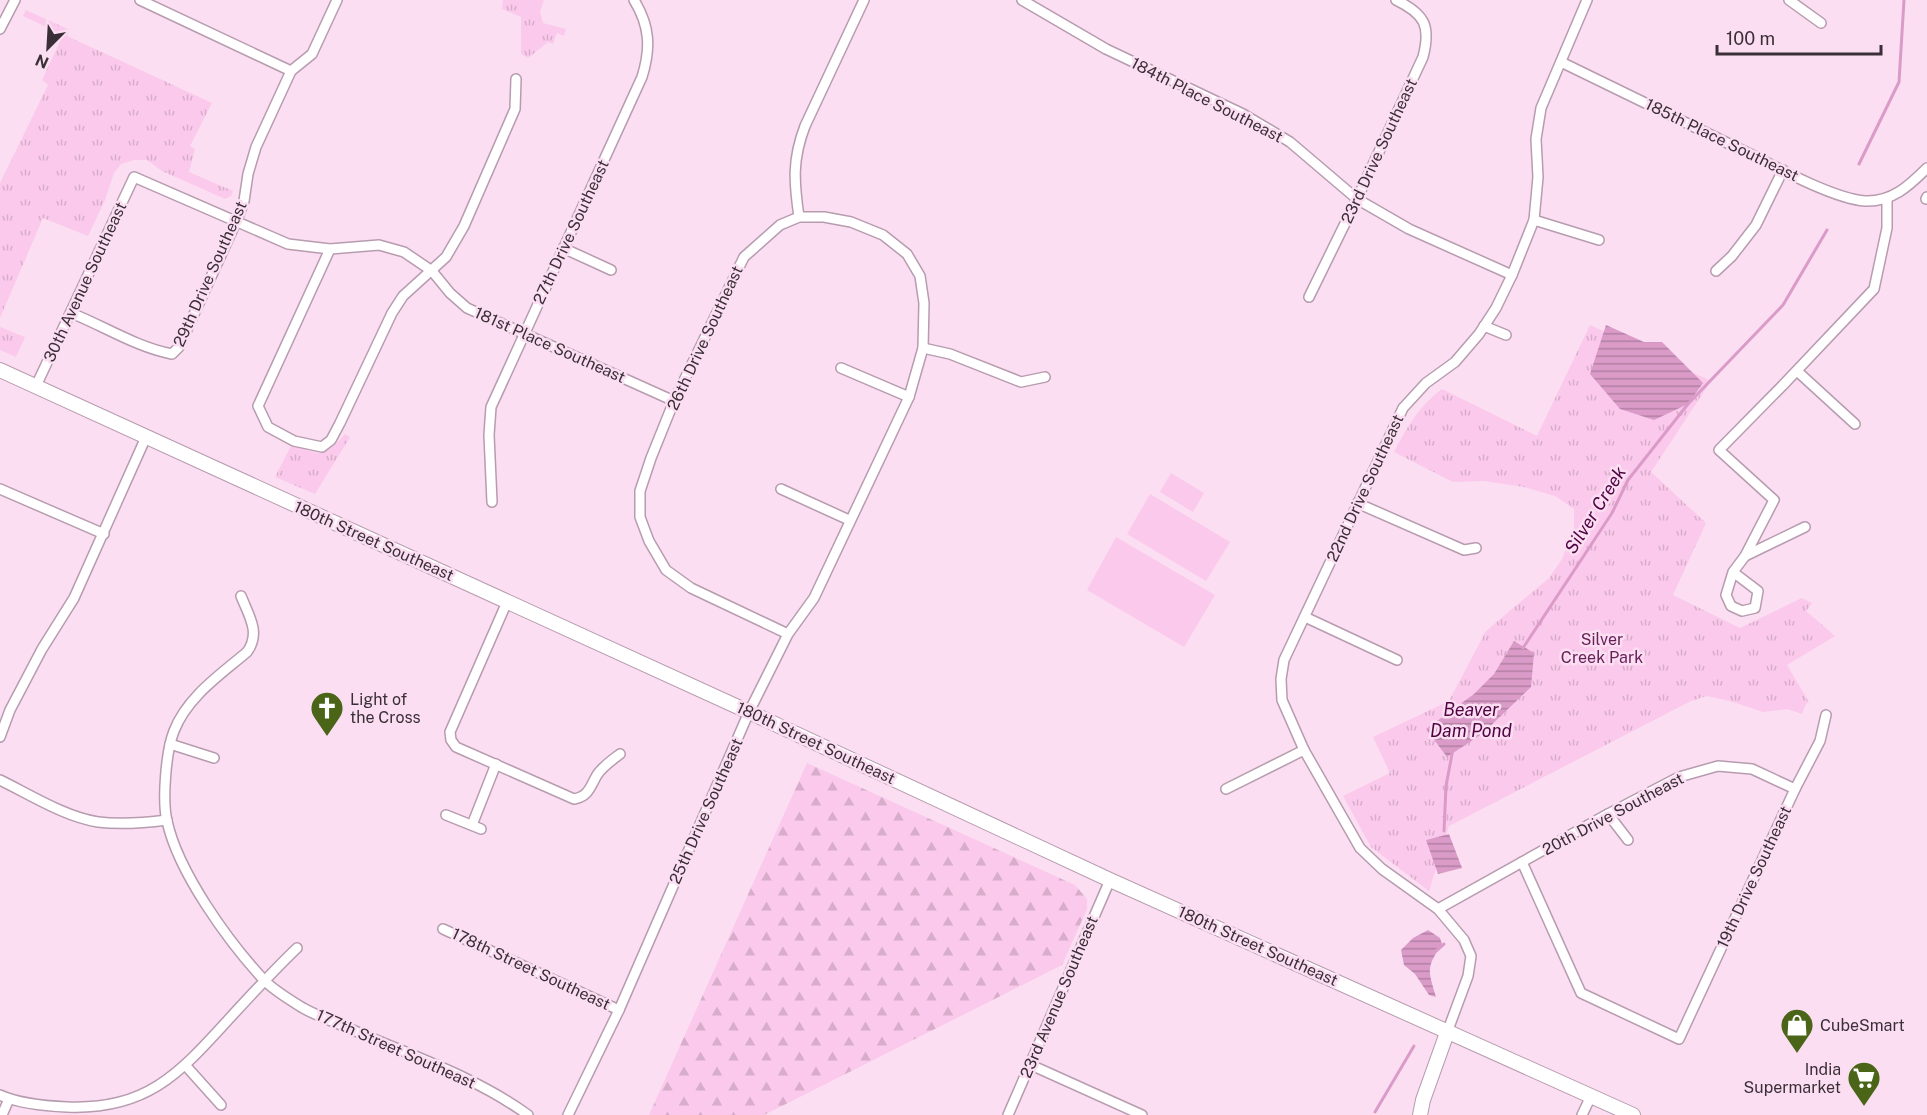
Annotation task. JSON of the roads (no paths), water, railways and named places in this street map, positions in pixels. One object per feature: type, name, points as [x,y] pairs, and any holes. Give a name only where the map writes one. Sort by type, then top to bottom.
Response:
[{"type":"street","points":[[0,29],[4,12],[15,0]]},
{"type":"street","points":[[140,0],[291,71]]},
{"type":"street","name":"29th Drive Southeast","points":[[71,313],[153,350],[172,354],[179,347],[237,220],[244,201],[248,174],[256,147],[291,71],[312,54],[336,0]]},
{"type":"street","name":"27th Drive Southeast","points":[[492,502],[489,435],[491,407],[642,77],[648,57],[648,33],[641,11],[634,0]]},
{"type":"street","points":[[799,218],[794,183],[797,147],[864,0]]},
{"type":"street","name":"184th Place Southeast","points":[[1022,0],[1106,49],[1243,114],[1290,142],[1357,199],[1410,229],[1512,276]]},
{"type":"street","name":"23rd Drive Southeast","points":[[1309,297],[1423,57],[1427,41],[1424,23],[1417,12],[1396,0]]},
{"type":"street","name":"22nd Drive Southeast","points":[[1448,1030],[1468,976],[1471,956],[1464,940],[1438,909],[1382,869],[1360,848],[1304,750],[1282,700],[1281,679],[1284,660],[1403,408],[1426,383],[1455,362],[1496,308],[1512,276],[1534,220],[1538,177],[1536,139],[1541,108],[1587,0]]},
{"type":"street","points":[[1789,0],[1821,23]]},
{"type":"street","name":"185th Place Southeast","points":[[1561,62],[1783,170],[1838,194],[1864,201],[1887,199]]},
{"type":"street","points":[[330,249],[258,406],[268,427],[294,441],[322,447],[331,440],[392,313],[403,296],[446,257],[460,234],[515,109],[516,79]]},
{"type":"street","points":[[1733,572],[1745,556],[1774,500],[1719,450],[1874,289],[1887,228],[1887,199],[1911,184],[1927,168]]},
{"type":"street","points":[[1716,271],[1732,256],[1756,225],[1783,170]]},
{"type":"street","name":"181st Place Southeast","points":[[134,177],[288,244],[330,249],[379,245],[404,252],[432,272],[467,308],[674,401]]},
{"type":"street","name":"30th Avenue Southeast","points":[[36,386],[134,177]]},
{"type":"street","name":"25th Drive Southeast","points":[[568,1115],[619,1010],[749,712],[788,634],[814,598],[909,396],[923,348],[924,303],[920,276],[907,254],[883,235],[851,222],[824,217],[799,218]]},
{"type":"street","name":"26th Drive Southeast","points":[[788,634],[691,588],[666,570],[647,536],[640,517],[640,491],[674,401],[744,257],[780,225],[799,218]]},
{"type":"street","points":[[1534,220],[1599,240]]},
{"type":"street","points":[[563,248],[611,270]]},
{"type":"street","points":[[1484,326],[1506,335]]},
{"type":"street","points":[[923,348],[950,354],[1021,382],[1045,377]]},
{"type":"street","points":[[841,368],[909,396]]},
{"type":"street","name":"180th Street Southeast","points":[[0,370],[749,712],[1110,880],[1633,1115]]},
{"type":"street","points":[[1797,371],[1855,424]]},
{"type":"street","points":[[0,738],[10,711],[42,649],[74,598],[146,437]]},
{"type":"street","points":[[0,489],[104,534]]},
{"type":"street","points":[[781,489],[849,520]]},
{"type":"street","points":[[1357,503],[1464,550],[1476,548]]},
{"type":"street","points":[[1745,556],[1805,527]]},
{"type":"street","name":"177th Street Southeast","points":[[241,596],[255,638],[252,646],[200,693],[185,710],[174,730],[170,744],[165,784],[167,820],[183,867],[219,924],[264,980],[304,1008],[480,1086],[528,1115]]},
{"type":"street","points":[[507,602],[450,732],[451,740],[456,747],[574,799],[582,798],[590,790],[598,773],[620,754]]},
{"type":"street","points":[[1305,617],[1396,660]]},
{"type":"street","name":"19th Drive Southeast","points":[[1522,862],[1581,993],[1680,1039],[1795,789],[1820,741],[1826,715]]},
{"type":"street","points":[[170,744],[214,758]]},
{"type":"street","points":[[1226,789],[1304,750]]},
{"type":"street","points":[[472,825],[496,764]]},
{"type":"street","name":"20th Drive Southeast","points":[[1438,909],[1679,777],[1718,766],[1752,769],[1795,789]]},
{"type":"street","points":[[0,780],[74,815],[97,822],[132,824],[167,820]]},
{"type":"street","points":[[1608,814],[1628,840]]},
{"type":"street","points":[[446,815],[481,829]]},
{"type":"street","name":"23rd Avenue Southeast","points":[[1008,1115],[1110,880]]},
{"type":"street","name":"178th Street Southeast","points":[[443,929],[619,1010]]},
{"type":"street","points":[[2,1115],[4,1097],[55,1107],[93,1108],[118,1103],[151,1091],[186,1066],[264,980],[297,948]]},
{"type":"street","points":[[1420,1115],[1423,1100],[1448,1030]]},
{"type":"street","points":[[1030,1065],[1142,1115]]},
{"type":"street","points":[[186,1066],[221,1105]]},
{"type":"street","points":[[1582,1115],[1591,1096]]},
{"type":"water","points":[[1606,325],[1644,342],[1662,342],[1703,383],[1688,404],[1654,420],[1620,409],[1590,374]]},
{"type":"water","name":"Beaver Dam Pond","points":[[1514,641],[1534,653],[1531,687],[1482,734],[1447,757],[1426,729],[1474,694],[1494,674]]},
{"type":"water","points":[[1449,834],[1462,868],[1438,874],[1426,840]]},
{"type":"water","points":[[1428,930],[1440,938],[1442,944],[1433,958],[1430,969],[1436,997],[1429,995],[1415,974],[1404,965],[1401,950],[1413,938]]},
{"type":"waterway","name":"Silver Creek","points":[[1859,164],[1899,82],[1904,0]]},
{"type":"waterway","name":"Silver Creek","points":[[1523,648],[1612,513],[1628,480],[1688,404],[1783,305],[1827,230]]},
{"type":"waterway","name":"Silver Creek","points":[[1444,831],[1446,786],[1453,749]]},
{"type":"waterway","name":"Silver Creek","points":[[1436,951],[1444,944]]},
{"type":"waterway","name":"Silver Creek","points":[[1375,1112],[1414,1046]]},
{"type":"place","name":"Light of the Cross","points":[[327,737]]},
{"type":"place","name":"CubeSmart","points":[[1797,1054]]},
{"type":"place","name":"India Supermarket","points":[[1864,1107]]},
{"type":"park label","name":"Silver Creek Park","points":[[1602,648]]}]
